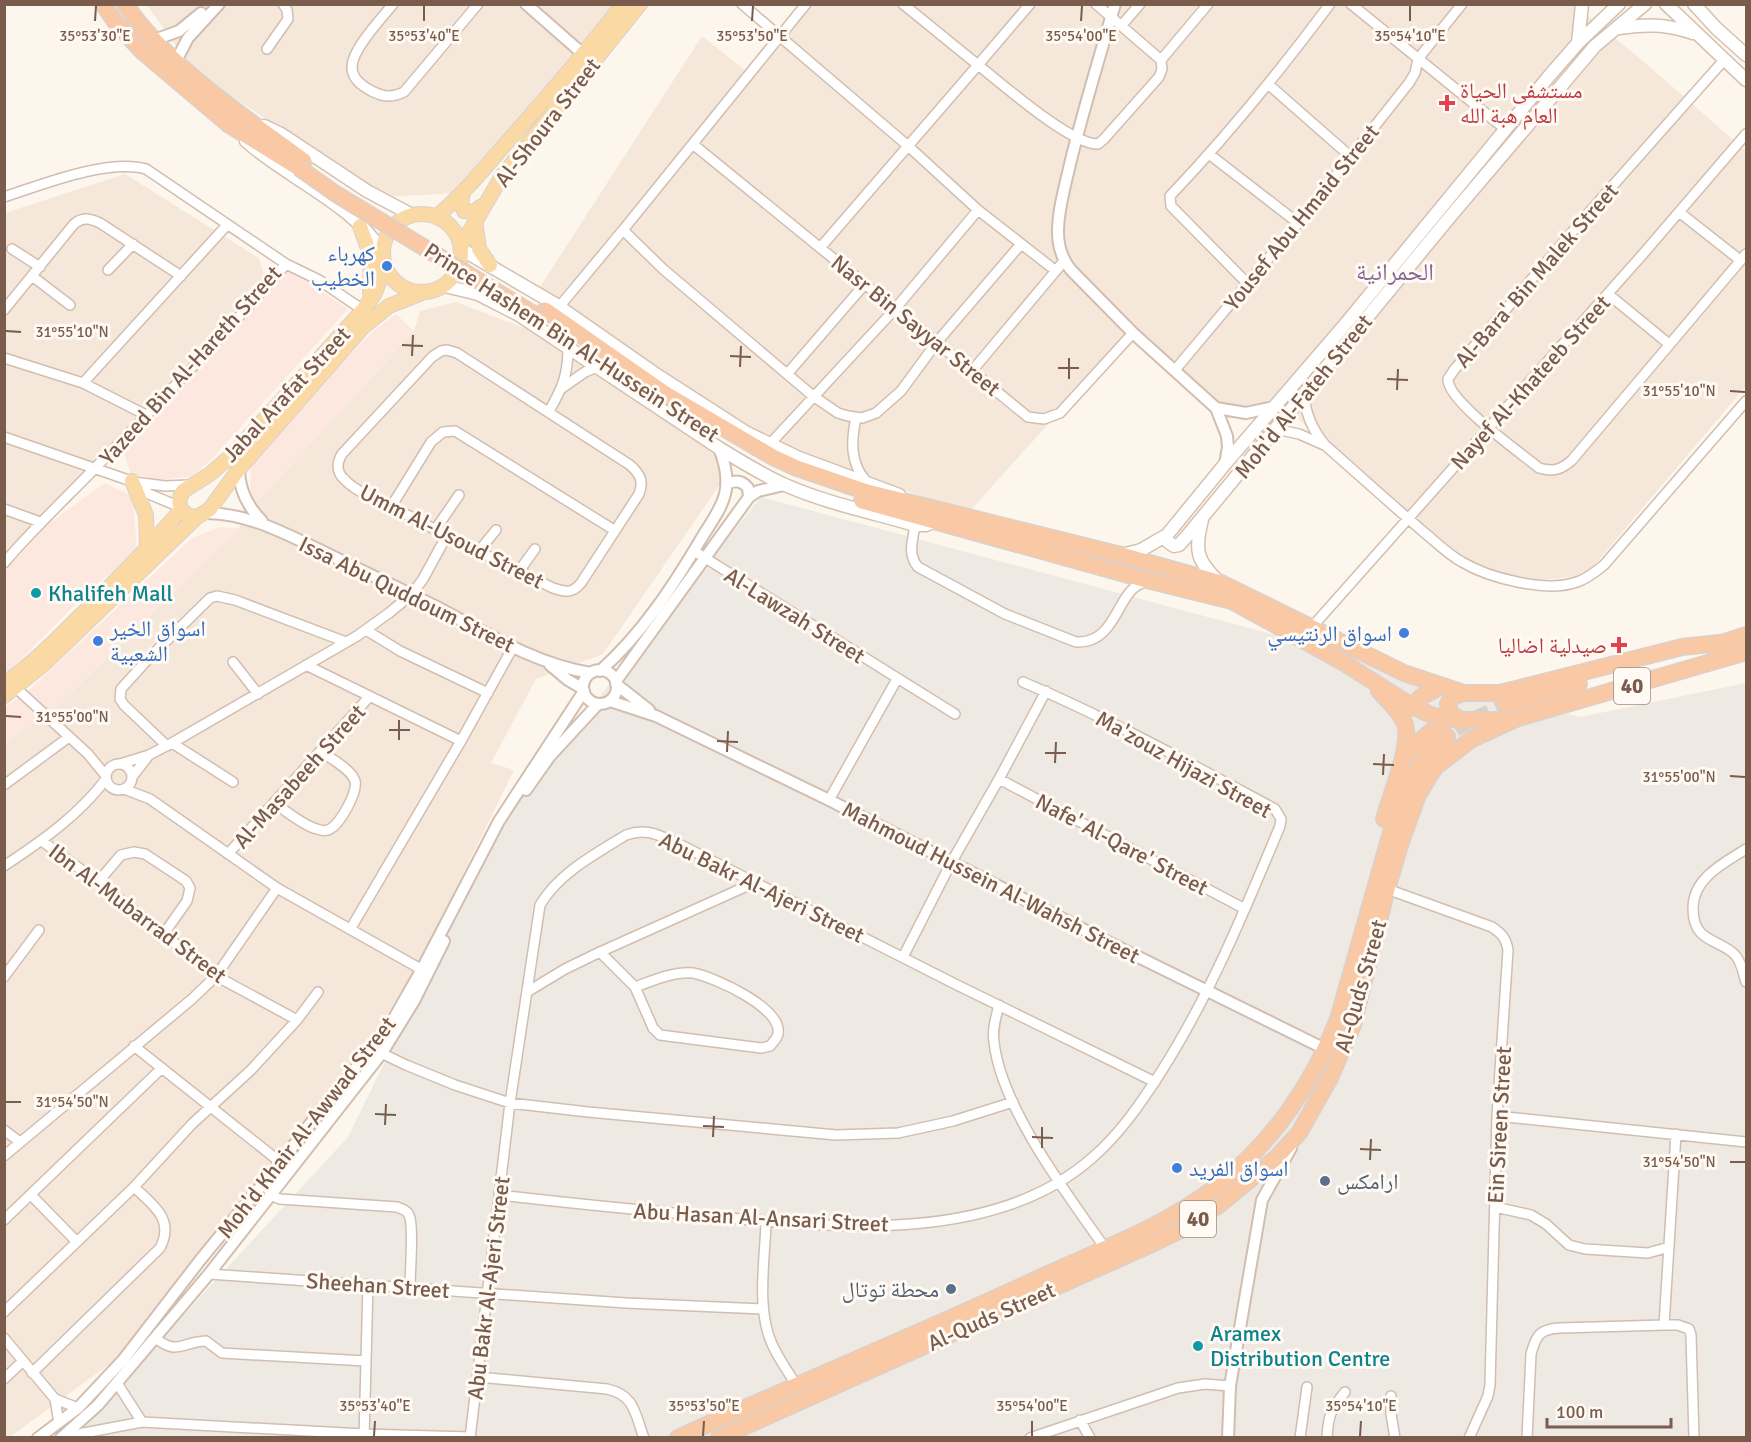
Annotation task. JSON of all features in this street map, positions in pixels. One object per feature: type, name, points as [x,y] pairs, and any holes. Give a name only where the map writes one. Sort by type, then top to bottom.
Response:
[{"type":"highway","name":"Prince Hashem Bin Al-Hussein Street","points":[[103,4],[116,23],[143,52],[228,124],[301,165]]},
{"type":"highway","name":"Prince Hashem Bin Al-Hussein Street","points":[[125,4],[154,40],[176,61],[336,194],[548,312],[664,393],[773,457],[797,468],[867,492],[1121,555],[1221,583],[1404,673],[1464,693],[1500,693],[1682,647],[1722,651]]},
{"type":"highway","name":"Prince Hashem Bin Al-Hussein Street","points":[[548,312],[690,420],[763,462],[831,490],[934,521],[1232,601],[1341,661],[1389,691],[1406,711],[1461,720],[1498,721],[1518,718]]},
{"type":"highway","name":"Al-Quds Street","points":[[719,1437],[1154,1243],[1202,1217],[1250,1181],[1299,1133],[1330,1078],[1353,1025],[1387,889],[1418,795],[1435,766],[1472,739],[1518,718],[1722,651],[1746,635]]},
{"type":"highway","name":"Al-Quds Street","points":[[1506,705],[1722,651],[1746,652]]},
{"type":"highway","points":[[1389,691],[1400,693],[1408,689],[1409,681],[1404,673]]},
{"type":"highway","points":[[1341,1007],[1338,990],[1339,977],[1402,758],[1407,733],[1406,711],[1373,683]]},
{"type":"highway","points":[[1406,711],[1441,686]]},
{"type":"highway","points":[[1461,720],[1451,714],[1448,704],[1452,697],[1464,693]]},
{"type":"highway","points":[[1402,758],[1430,732],[1442,732],[1448,741],[1435,766]]},
{"type":"highway","name":"Al-Quds Street","points":[[678,1437],[984,1304],[1105,1248],[1178,1212],[1227,1177],[1277,1128],[1307,1084],[1325,1049],[1341,1007],[1399,804],[1411,775],[1437,742]]},
{"type":"main road","name":"Al-Shoura Street","points":[[436,216],[463,192],[586,51],[623,4]]},
{"type":"main road","name":"Al-Shoura Street","points":[[461,247],[482,207],[511,165],[640,4]]},
{"type":"main road","points":[[1578,42],[1582,4]]},
{"type":"main road","name":"Moh'd Al-Fateh Street","points":[[1121,555],[1141,550],[1167,535],[1343,327],[1578,42],[1619,4]]},
{"type":"main road","name":"Moh'd Al-Fateh Street","points":[[1167,535],[1170,544],[1174,546],[1179,544],[1202,519],[1304,393],[1595,46],[1645,4]]},
{"type":"main road","points":[[1666,4],[1746,80]]},
{"type":"main road","points":[[1694,4],[1746,55]]},
{"type":"main road","points":[[1704,4],[1716,28]]},
{"type":"main road","points":[[1617,28],[1656,24],[1673,26],[1697,34]]},
{"type":"main road","name":"Prince Hashem Bin Al-Hussein Street","points":[[240,114],[281,134],[367,191],[412,215]]},
{"type":"main road","name":"Prince Hashem Bin Al-Hussein Street","points":[[228,124],[261,154],[356,221],[375,240],[382,252]]},
{"type":"main road","points":[[367,191],[375,206],[375,215],[372,219],[356,221],[369,247],[371,261],[369,302],[384,299],[389,306]]},
{"type":"main road","points":[[463,192],[460,204],[464,211],[474,212],[482,207]]},
{"type":"main road","points":[[412,215],[436,216],[452,228],[461,247],[458,269],[445,286],[434,291],[422,293],[406,290],[394,281],[385,268],[382,252],[387,236],[397,223],[412,215]]},
{"type":"main road","points":[[475,219],[479,249],[490,265]]},
{"type":"main road","name":"Prince Hashem Bin Al-Hussein Street","points":[[461,247],[503,273],[548,312],[662,378],[769,445],[829,470],[903,496],[916,504]]},
{"type":"main road","name":"Jabal Arafat Street","points":[[8,689],[147,549],[180,508],[179,499],[183,491],[225,462],[369,302],[385,268]]},
{"type":"main road","points":[[478,294],[473,280],[479,271],[503,273]]},
{"type":"main road","name":"Prince Hashem Bin Al-Hussein Street","points":[[445,286],[478,294],[519,315],[750,468],[819,498],[915,525],[926,525],[934,521]]},
{"type":"main road","name":"Jabal Arafat Street","points":[[8,689],[44,664],[202,515],[239,469],[363,327],[389,306],[422,293]]},
{"type":"main road","points":[[133,482],[146,515],[147,549]]},
{"type":"main road","points":[[180,508],[189,516],[202,515]]},
{"type":"main road","points":[[1202,519],[1199,531],[1199,557],[1204,567],[1221,583]]},
{"type":"main road","points":[[1722,651],[1746,657]]},
{"type":"street","points":[[154,40],[179,31],[210,4]]},
{"type":"street","points":[[176,61],[188,39],[219,4]]},
{"type":"street","points":[[267,49],[288,19],[287,10],[283,4]]},
{"type":"street","points":[[393,4],[361,45],[352,64],[358,82],[382,96],[404,93],[478,4]]},
{"type":"street","points":[[526,4],[586,51]]},
{"type":"street","points":[[537,4],[586,51]]},
{"type":"street","points":[[742,4],[779,38],[907,145],[978,210],[1056,271]]},
{"type":"street","points":[[548,312],[623,230],[806,4]]},
{"type":"street","points":[[903,4],[1077,138],[1098,144],[1160,76],[1162,69],[1161,60],[1096,4]]},
{"type":"street","points":[[820,248],[1030,4]]},
{"type":"street","points":[[1115,4],[1077,138],[1059,219],[1058,244],[1064,261],[1071,270],[1133,333],[1216,408],[1227,436],[1225,464]]},
{"type":"street","points":[[1121,26],[1140,4]]},
{"type":"street","points":[[1161,60],[1208,4]]},
{"type":"street","points":[[1247,283],[1171,206],[1170,196],[1269,85],[1330,4]]},
{"type":"street","points":[[1351,4],[1505,129]]},
{"type":"street","points":[[1362,13],[1368,4]]},
{"type":"street","name":"Yousef Abu Hmaid Street","points":[[1175,369],[1298,223],[1409,83],[1415,73],[1418,59],[1462,4]]},
{"type":"street","name":"Al-Bara' Bin Malek Street","points":[[1724,60],[1585,217],[1451,374],[1448,384],[1450,390],[1488,429],[1539,468],[1549,471],[1563,468],[1743,257]]},
{"type":"street","points":[[1269,85],[1350,156]]},
{"type":"street","name":"Nayef Al-Khateeb Street","points":[[1312,627],[1608,294],[1746,134]]},
{"type":"street","name":"Nasr Bin Sayyar Street","points":[[694,145],[1028,417],[1044,419],[1060,413],[1133,333]]},
{"type":"street","points":[[1209,154],[1298,223]]},
{"type":"street","name":"Yazeed Bin Al-Hareth Street","points":[[4,197],[102,168],[135,166],[156,175],[286,264],[216,342],[40,522],[4,563]]},
{"type":"street","points":[[769,445],[895,309],[978,210]]},
{"type":"street","points":[[1679,212],[1743,257]]},
{"type":"street","points":[[5,308],[74,224],[82,219],[93,219],[100,223],[181,276]]},
{"type":"street","points":[[83,383],[227,225]]},
{"type":"street","points":[[623,230],[663,269],[813,396],[838,413],[856,418],[869,416],[901,391],[938,342],[1022,244]]},
{"type":"street","points":[[108,270],[133,244]]},
{"type":"street","points":[[12,249],[40,267]]},
{"type":"street","points":[[972,371],[1064,261]]},
{"type":"street","points":[[286,264],[369,302]]},
{"type":"street","points":[[32,276],[70,305]]},
{"type":"street","points":[[788,373],[864,285]]},
{"type":"street","points":[[1608,294],[1668,344]]},
{"type":"street","points":[[549,411],[562,388],[567,367],[568,348]]},
{"type":"street","name":"Umm Al-Usoud Street","points":[[447,350],[457,353],[630,465],[642,482],[639,494],[580,583],[573,591],[565,592],[446,537],[391,507],[344,480],[340,474],[338,460],[436,353],[447,350]]},
{"type":"street","points":[[4,358],[83,383],[146,415]]},
{"type":"street","points":[[562,388],[585,372],[597,367]]},
{"type":"street","points":[[1304,393],[1307,416],[1318,437],[1326,446],[1408,519],[1460,561],[1476,570],[1531,584],[1562,585],[1576,583],[1604,565],[1746,401]]},
{"type":"street","points":[[1216,408],[1233,413],[1246,413],[1274,406]]},
{"type":"street","points":[[856,418],[852,441],[853,452],[858,473],[866,482]]},
{"type":"street","points":[[1275,429],[1299,434],[1326,446]]},
{"type":"street","points":[[391,507],[431,442],[443,432],[454,431],[614,530]]},
{"type":"street","points":[[4,436],[133,482],[165,486],[194,484]]},
{"type":"street","points":[[719,448],[725,465],[726,484],[722,501],[694,551],[646,621],[613,659],[586,677],[583,690],[592,702],[598,704],[610,701],[616,693],[616,682],[748,497],[758,491],[784,484]]},
{"type":"street","name":"Issa Abu Quddoum Street","points":[[239,469],[244,496],[254,512],[267,525]]},
{"type":"street","points":[[726,484],[733,481],[743,482],[748,488],[748,497]]},
{"type":"street","points":[[133,482],[149,494],[180,508]]},
{"type":"street","points":[[435,530],[459,495]]},
{"type":"street","points":[[4,509],[40,522]]},
{"type":"street","name":"Issa Abu Quddoum Street","points":[[202,515],[238,515],[267,525],[412,594],[548,663],[595,672]]},
{"type":"street","points":[[915,525],[911,551],[913,562],[918,567],[1005,614],[1076,642],[1086,642],[1102,634],[1132,590],[1142,583],[1157,582]]},
{"type":"street","points":[[478,552],[495,530]]},
{"type":"street","points":[[4,866],[42,841],[91,799],[116,765],[149,755],[366,630],[412,594],[446,537]]},
{"type":"street","points":[[519,571],[535,549]]},
{"type":"street","name":"Al-Lawzah Street","points":[[694,551],[955,714]]},
{"type":"street","points":[[1129,574],[1134,581],[1132,590]]},
{"type":"street","points":[[233,782],[169,744],[124,705],[120,699],[120,689],[210,598],[217,596],[235,600],[346,642]]},
{"type":"street","points":[[366,630],[400,651],[488,693]]},
{"type":"street","points":[[351,928],[461,741],[513,647]]},
{"type":"street","points":[[233,662],[258,694]]},
{"type":"street","name":"Issa Abu Quddoum Street","points":[[548,663],[583,690]]},
{"type":"street","name":"Al-Masabeeh Street","points":[[306,665],[461,741]]},
{"type":"street","points":[[595,672],[609,673],[616,682]]},
{"type":"street","points":[[829,800],[897,679]]},
{"type":"street","name":"Mahmoud Hussein Al-Wahsh Street","points":[[616,682],[656,716]]},
{"type":"street","name":"Ma'zouz Hijazi Street","points":[[1023,682],[1046,691],[1275,809],[1281,819],[1245,909],[1207,991]]},
{"type":"street","points":[[8,689],[88,754],[113,789]]},
{"type":"street","name":"Moh'd Khair Al-Awwad Street","points":[[425,971],[499,821],[583,690]]},
{"type":"street","points":[[903,957],[951,863],[1046,691]]},
{"type":"street","name":"Al-Masabeeh Street","points":[[228,854],[369,697]]},
{"type":"street","name":"Mahmoud Hussein Al-Wahsh Street","points":[[610,701],[656,716],[829,800],[1325,1049]]},
{"type":"street","name":"Moh'd Khair Al-Awwad Street","points":[[62,1437],[98,1405],[117,1383],[209,1274],[291,1171],[378,1051],[425,971],[511,810],[550,756],[598,704]]},
{"type":"street","points":[[4,785],[69,737]]},
{"type":"street","points":[[274,802],[317,830],[333,828],[350,802],[356,784],[349,773],[321,751]]},
{"type":"street","points":[[88,754],[130,771],[132,778],[150,800]]},
{"type":"street","points":[[124,789],[149,755]]},
{"type":"street","name":"Nafe' Al-Qare' Street","points":[[999,779],[1245,909]]},
{"type":"street","points":[[91,799],[113,789],[124,789],[150,800],[277,888],[425,971]]},
{"type":"street","name":"Abu Bakr Al-Ajeri Street","points":[[62,1437],[142,1422],[364,1436],[470,1437],[510,1102],[540,905],[559,881],[575,868],[626,835],[637,831],[654,833],[679,844],[1155,1082]]},
{"type":"street","name":"Ibn Al-Mubarrad Street","points":[[42,841],[98,882],[216,976],[297,1020]]},
{"type":"street","points":[[1746,849],[1706,877],[1695,894],[1693,914],[1701,933],[1735,956],[1741,964],[1746,982]]},
{"type":"street","points":[[98,882],[121,855],[134,852],[145,854],[186,880],[190,888],[187,901],[163,935]]},
{"type":"street","points":[[527,992],[565,969],[600,952],[756,882]]},
{"type":"street","points":[[4,1155],[192,999],[216,976],[277,888]]},
{"type":"street","name":"Ein Sireen Street","points":[[1387,889],[1492,927],[1502,934],[1508,950],[1497,1116],[1490,1385],[1488,1396],[1469,1437]]},
{"type":"street","points":[[4,977],[39,930]]},
{"type":"street","points":[[600,952],[635,987],[653,1028],[660,1035],[761,1048],[770,1046],[778,1034],[772,1016],[765,1009],[745,995],[702,976],[683,973],[635,987]]},
{"type":"street","name":"Abu Hasan Al-Ansari Street","points":[[500,1196],[766,1222],[870,1226],[908,1225],[967,1216],[1000,1208],[1059,1182],[1092,1158],[1105,1145],[1128,1119],[1155,1082],[1207,991]]},
{"type":"street","points":[[4,1312],[134,1187],[192,1124],[251,1070],[297,1020],[318,992]]},
{"type":"street","points":[[999,1005],[994,1027],[994,1041],[997,1060],[1013,1102],[1059,1182],[1105,1248]]},
{"type":"street","points":[[134,1046],[291,1171]]},
{"type":"street","points":[[378,1051],[455,1085],[510,1102],[836,1135],[898,1133],[953,1121],[1013,1102]]},
{"type":"street","name":"Moh'd Khair Al-Awwad Street","points":[[38,1437],[78,1408],[123,1360],[176,1290],[324,1106],[378,1051]]},
{"type":"street","points":[[4,1220],[162,1068]]},
{"type":"street","points":[[1497,1116],[1746,1142]]},
{"type":"street","points":[[4,1130],[20,1142]]},
{"type":"street","points":[[1228,1437],[1230,1386],[1262,1200],[1299,1133]]},
{"type":"street","points":[[1664,1325],[1676,1134]]},
{"type":"street","points":[[1250,1181],[1257,1186],[1262,1200]]},
{"type":"street","points":[[263,1184],[280,1199],[404,1209],[409,1214],[411,1227],[410,1287]]},
{"type":"street","points":[[32,1373],[160,1248],[164,1239],[164,1220],[134,1187]]},
{"type":"street","points":[[31,1194],[77,1242]]},
{"type":"street","points":[[1495,1207],[1531,1215],[1546,1224],[1569,1245],[1585,1249],[1648,1253],[1669,1247]]},
{"type":"street","points":[[766,1222],[763,1309],[772,1344],[796,1385]]},
{"type":"street","name":"Sheehan Street","points":[[209,1274],[626,1303],[763,1309]]},
{"type":"street","points":[[364,1436],[368,1284]]},
{"type":"street","points":[[1527,1437],[1531,1354],[1534,1342],[1540,1333],[1560,1328],[1664,1325],[1678,1325],[1689,1329],[1691,1335],[1694,1437]]},
{"type":"street","points":[[4,1338],[56,1399],[78,1408]]},
{"type":"street","points":[[155,1338],[167,1347],[173,1348],[206,1341],[222,1353],[366,1361]]},
{"type":"street","points":[[4,1379],[23,1361]]},
{"type":"street","points":[[478,1377],[607,1389],[622,1393],[628,1398],[644,1437]]},
{"type":"street","points":[[117,1383],[142,1422]]},
{"type":"street","points":[[1030,1437],[1178,1388],[1206,1384],[1230,1386]]},
{"type":"street","points":[[1300,1437],[1307,1387]]},
{"type":"street","points":[[1327,1437],[1328,1419],[1333,1406],[1345,1392]]},
{"type":"street","points":[[1391,1396],[1390,1414],[1395,1437]]},
{"type":"street","points":[[56,1399],[59,1423]]},
{"type":"street","points":[[1080,1420],[1090,1437]]},
{"type":"shaded area","points":[[147,5],[621,5],[458,193],[383,197],[194,71]]},
{"type":"shaded area","points":[[798,5],[1575,5],[1746,151],[1746,386],[1585,576],[1523,581],[1462,561],[1274,398],[1249,410],[1219,405],[1133,330],[968,513],[761,439],[538,290],[702,36],[745,70]]},
{"type":"shaded area","points":[[125,174],[259,258],[265,278],[5,558],[5,213]]},
{"type":"shaded area","points":[[293,272],[348,309],[210,461],[191,476],[162,480],[131,474],[124,453],[282,273]]},
{"type":"shaded area","points":[[456,302],[538,333],[734,464],[603,654],[536,679],[491,763],[514,770],[421,960],[314,1131],[115,1360],[10,1437],[5,1438],[5,743],[54,709],[239,528],[254,505],[414,331],[420,311]]},
{"type":"shaded area","points":[[396,314],[414,331],[254,505],[250,485],[251,458],[374,330]]},
{"type":"shaded area","points":[[105,483],[133,496],[137,553],[93,587],[5,675],[4,572],[49,523]]},
{"type":"shaded area","points":[[761,497],[1580,717],[1746,683],[1746,1437],[70,1438],[348,1137],[508,810]]},
{"type":"shaded area","points":[[220,527],[239,528],[54,709],[5,743],[5,707],[28,691],[192,538]]},
{"type":"tunnel","points":[[1436,742],[1471,720],[1506,705]]},
{"type":"place","name":"مستشفى الحياة العام هبة الله","points":[[1447,103]]},
{"type":"place","name":"كهرباء الخطيب","points":[[387,266]]},
{"type":"place","name":"Khalifeh Mall","points":[[36,593]]},
{"type":"place","name":"اسواق الرنتيسي","points":[[1404,633]]},
{"type":"place","name":"اسواق الخير الشعبية","points":[[98,641]]},
{"type":"place","name":"صيدلية اضاليا","points":[[1619,645]]},
{"type":"place","name":"اسواق الفريد","points":[[1177,1168]]},
{"type":"place","name":"ارامكس","points":[[1325,1181]]},
{"type":"place","name":"محطة توتال","points":[[951,1289]]},
{"type":"place","name":"Aramex Distribution Centre","points":[[1198,1346]]},
{"type":"district","name":"الحمرانية","points":[[1395,272]]}]
